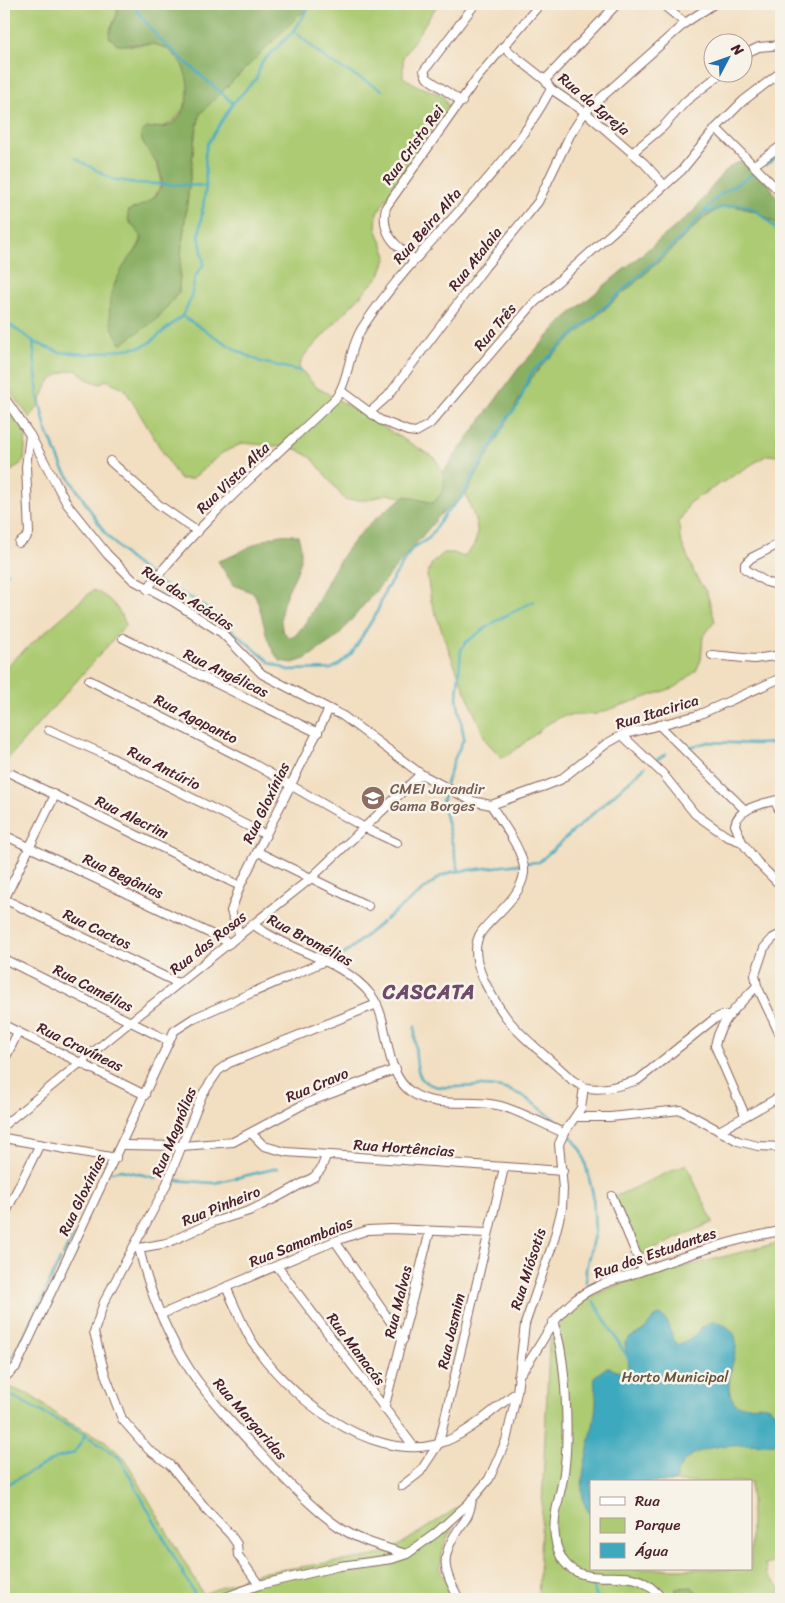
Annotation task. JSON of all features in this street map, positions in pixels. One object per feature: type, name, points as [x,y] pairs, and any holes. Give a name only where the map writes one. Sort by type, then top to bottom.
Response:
[{"type":"street","points":[[462,102],[427,78],[424,68],[474,4]]},
{"type":"street","name":"Rua Cristo Rei","points":[[415,260],[397,247],[389,235],[383,219],[386,207],[503,47],[540,4]]},
{"type":"street","points":[[545,80],[617,4]]},
{"type":"street","points":[[662,4],[685,23]]},
{"type":"street","name":"Rua Atalaia","points":[[370,412],[393,390],[485,267],[535,207],[570,134],[585,112],[685,23],[714,4]]},
{"type":"street","points":[[752,50],[759,47],[781,45]]},
{"type":"street","name":"Rua da Igreja","points":[[503,47],[545,80],[552,89],[585,112],[644,163],[664,185]]},
{"type":"street","name":"Rua Três","points":[[341,391],[386,422],[408,431],[416,432],[430,424],[534,303],[664,185],[697,153],[716,128],[760,86],[781,72]]},
{"type":"street","points":[[632,153],[662,127],[686,101],[710,82]]},
{"type":"street","name":"Rua Beira Alta","points":[[341,391],[350,355],[364,325],[415,260],[518,144],[536,118],[552,89]]},
{"type":"street","points":[[716,128],[781,193]]},
{"type":"street","points":[[754,165],[781,146]]},
{"type":"street","points":[[4,222],[4,240]]},
{"type":"street","name":"Rua Vista Alta","points":[[147,589],[172,558],[341,391]]},
{"type":"street","name":"Rua das Acácias","points":[[4,397],[30,436],[67,504],[87,531],[119,567],[147,589],[174,602],[222,633],[262,674],[330,709],[357,726],[421,774],[460,796],[492,805]]},
{"type":"street","points":[[18,543],[26,538],[29,533],[26,467],[30,436]]},
{"type":"street","points":[[110,461],[159,505],[198,532]]},
{"type":"street","points":[[781,543],[751,558],[745,564],[745,569],[756,577],[781,586]]},
{"type":"street","name":"Rua Angélicas","points":[[123,638],[318,733]]},
{"type":"street","points":[[712,655],[754,659],[781,655]]},
{"type":"street","name":"Rua Itacirica","points":[[492,805],[560,780],[606,744],[622,735],[698,715],[781,678]]},
{"type":"street","name":"Rua Agapanto","points":[[89,680],[290,785],[364,828],[397,843]]},
{"type":"street","name":"Rua Gloxínias","points":[[240,936],[231,912],[240,886],[330,709]]},
{"type":"street","points":[[659,725],[746,811]]},
{"type":"street","name":"Rua Antúrio","points":[[49,730],[106,755],[266,835]]},
{"type":"street","points":[[622,735],[663,774],[695,814],[708,825],[742,842]]},
{"type":"street","name":"Rua Alecrim","points":[[12,774],[240,886]]},
{"type":"street","name":"Rua das Rosas","points":[[4,1126],[80,1062],[310,879],[421,774]]},
{"type":"street","points":[[4,899],[55,795]]},
{"type":"street","points":[[781,814],[778,800],[746,811],[738,817],[735,825],[742,842],[757,862],[781,886]]},
{"type":"street","points":[[492,805],[518,850],[524,872],[515,894],[478,938],[475,948],[476,958],[485,981],[506,1017],[572,1080],[590,1089],[623,1085],[638,1080],[714,1019],[723,1015],[730,1015]]},
{"type":"street","name":"Rua Begônias","points":[[4,835],[230,943]]},
{"type":"street","points":[[258,852],[368,906]]},
{"type":"street","name":"Rua Cactos","points":[[4,899],[178,983]]},
{"type":"street","name":"Rua Bromélias","points":[[254,925],[265,933],[325,961],[366,989],[377,1004],[396,1069],[406,1088],[419,1096],[436,1101],[502,1106],[564,1133]]},
{"type":"street","points":[[781,934],[773,938],[764,948],[755,975],[781,1037]]},
{"type":"street","name":"Rua Camélias","points":[[4,959],[169,1041]]},
{"type":"street","name":"Rua Gloxínias","points":[[4,1378],[16,1368],[66,1258],[122,1146],[174,1031],[183,1024],[325,961]]},
{"type":"street","points":[[744,1115],[716,1053],[715,1046],[720,1030],[730,1015],[758,986]]},
{"type":"street","name":"Rua Magnólias","points":[[259,1585],[238,1555],[237,1544],[230,1534],[207,1510],[170,1465],[149,1450],[122,1419],[112,1397],[94,1332],[104,1302],[136,1248],[165,1188],[202,1095],[218,1071],[229,1063],[377,1004]]},
{"type":"street","name":"Rua Cravíneas","points":[[4,1025],[145,1094]]},
{"type":"street","points":[[4,1061],[18,1032]]},
{"type":"street","name":"Rua Cravo","points":[[122,1146],[182,1146],[233,1142],[306,1103],[396,1069]]},
{"type":"street","points":[[563,1171],[560,1144],[564,1133],[576,1117],[583,1099],[584,1087]]},
{"type":"street","points":[[720,1132],[744,1115],[781,1096]]},
{"type":"street","points":[[576,1117],[610,1117],[680,1110],[738,1141],[758,1146],[781,1147]]},
{"type":"street","name":"Rua Hortências","points":[[251,1133],[264,1146],[326,1156],[563,1171]]},
{"type":"street","points":[[4,1138],[116,1158]]},
{"type":"street","points":[[4,1216],[40,1144]]},
{"type":"street","name":"Rua Pinheiro","points":[[136,1248],[167,1243],[213,1222],[249,1211],[276,1198],[314,1177],[321,1169],[326,1156]]},
{"type":"street","name":"Rua Jasmim","points":[[402,1486],[420,1472],[439,1444],[487,1233],[504,1168]]},
{"type":"street","name":"Rua Miósotis","points":[[472,1499],[489,1479],[506,1441],[517,1392],[525,1324],[553,1243],[562,1208],[563,1171]]},
{"type":"street","points":[[612,1196],[643,1270]]},
{"type":"street","name":"Rua Samambaias","points":[[162,1314],[335,1241],[379,1229],[487,1233]]},
{"type":"street","name":"Rua Malvas","points":[[384,1409],[430,1231]]},
{"type":"street","name":"Rua dos Estudantes","points":[[518,1376],[533,1360],[554,1322],[582,1294],[607,1281],[691,1253],[781,1231]]},
{"type":"street","points":[[335,1241],[403,1340]]},
{"type":"street","name":"Rua Margaridas","points":[[136,1248],[162,1314],[191,1372],[256,1448],[321,1513],[354,1536],[407,1554]]},
{"type":"street","name":"Rua Manacás","points":[[278,1266],[414,1447]]},
{"type":"street","points":[[226,1287],[257,1348],[279,1374],[308,1402],[326,1416],[361,1436],[388,1445],[414,1447],[439,1444],[477,1424],[517,1392]]},
{"type":"street","points":[[554,1322],[561,1345],[566,1431],[564,1471],[554,1522],[558,1550],[566,1563],[577,1572],[618,1578],[634,1578],[644,1582],[663,1599]]},
{"type":"street","points":[[220,1599],[259,1585],[340,1566],[392,1560],[407,1554],[436,1533],[472,1499]]},
{"type":"street","points":[[459,1599],[446,1572],[446,1555],[450,1542],[469,1515],[472,1499]]},
{"type":"green space","points":[[4,4],[117,4],[118,13],[110,29],[131,46],[152,44],[164,47],[179,60],[186,71],[189,90],[185,106],[175,120],[161,127],[154,127],[148,151],[156,163],[160,174],[160,183],[158,190],[147,205],[128,220],[138,231],[141,239],[112,291],[156,320],[179,292],[181,254],[195,136],[200,114],[299,15],[315,4],[438,4],[403,57],[403,77],[418,86],[442,95],[449,108],[429,134],[377,213],[376,228],[387,256],[380,275],[304,356],[299,367],[315,386],[435,458],[444,476],[444,486],[433,503],[386,494],[368,500],[345,500],[312,458],[297,449],[275,446],[243,443],[222,453],[192,479],[179,479],[124,388],[106,380],[100,384],[86,379],[77,370],[65,372],[51,380],[30,418],[4,383],[4,273],[7,275],[9,221],[4,203]]},
{"type":"green space","points":[[117,4],[315,4],[299,15],[200,114],[195,136],[181,254],[179,292],[156,320],[121,344],[111,323],[109,312],[112,291],[121,270],[138,248],[142,238],[128,218],[129,210],[152,199],[157,194],[162,181],[157,163],[145,146],[141,133],[147,128],[170,125],[179,117],[188,95],[188,82],[179,60],[171,52],[160,46],[150,44],[118,45],[109,37],[118,9]]},
{"type":"green space","points":[[743,161],[755,165],[765,177],[781,205],[781,228],[768,218],[752,210],[735,206],[719,209],[697,224],[664,257],[573,335],[544,363],[530,380],[466,494],[441,514],[336,638],[305,659],[293,663],[280,661],[270,645],[254,593],[233,585],[218,561],[277,536],[288,534],[298,536],[301,558],[295,577],[286,595],[281,617],[282,630],[289,637],[295,636],[308,619],[332,572],[359,534],[386,510],[406,496],[433,503],[443,489],[443,472],[518,369],[564,319],[693,212],[721,175],[732,165]]},
{"type":"green space","points":[[734,206],[762,214],[781,228],[781,456],[767,455],[690,502],[679,522],[680,539],[696,577],[707,593],[715,621],[703,637],[701,660],[696,671],[676,687],[596,714],[563,716],[549,723],[509,755],[502,758],[486,741],[431,601],[427,575],[432,563],[444,553],[454,553],[463,557],[471,550],[477,535],[477,528],[466,494],[530,380],[544,363],[664,257],[702,220],[720,208]]},
{"type":"green space","points":[[4,400],[26,435],[24,461],[4,477]]},
{"type":"green space","points":[[93,590],[105,596],[114,604],[126,625],[4,763],[4,668]]},
{"type":"green space","points":[[686,1164],[713,1222],[641,1255],[614,1197]]},
{"type":"green space","name":"Horto Municipal","points":[[781,1242],[781,1561],[765,1565],[767,1575],[781,1588],[781,1591],[772,1599],[538,1599],[549,1344],[556,1331],[572,1311],[581,1303],[603,1291],[629,1281]]},
{"type":"green space","points":[[4,1385],[30,1395],[66,1421],[104,1440],[125,1459],[203,1594],[259,1573],[369,1557],[389,1552],[463,1504],[443,1548],[440,1570],[455,1599],[4,1599]]},
{"type":"green space","points":[[692,1587],[703,1599],[676,1599],[676,1588]]},
{"type":"water","points":[[660,1315],[667,1321],[673,1338],[679,1345],[704,1326],[714,1321],[728,1327],[735,1336],[736,1346],[729,1382],[730,1394],[737,1405],[764,1406],[774,1411],[779,1426],[779,1440],[776,1444],[731,1445],[701,1451],[689,1457],[680,1468],[676,1480],[590,1480],[590,1514],[586,1508],[582,1489],[595,1414],[595,1376],[607,1367],[619,1372],[628,1369],[625,1342],[644,1330]]},
{"type":"waterway","points":[[132,4],[158,38],[233,103]]},
{"type":"waterway","points":[[4,321],[36,343],[59,352],[89,354],[140,347],[148,344],[182,316],[191,299],[195,277],[204,264],[199,235],[206,186],[205,155],[207,145],[233,103],[256,79],[262,62],[294,31],[311,4]]},
{"type":"waterway","points":[[294,31],[330,62],[382,90]]},
{"type":"waterway","points":[[766,165],[781,154]]},
{"type":"waterway","points":[[75,158],[112,179],[135,183],[206,186]]},
{"type":"waterway","points":[[33,341],[38,395],[46,429],[63,468],[105,533],[127,557],[160,583],[197,601],[271,663],[288,670],[331,669],[352,653],[377,612],[385,591],[412,549],[429,538],[445,514],[461,498],[508,417],[518,406],[531,373],[683,236],[718,196],[757,171]]},
{"type":"waterway","points":[[705,213],[731,206],[748,206],[781,234]]},
{"type":"waterway","points":[[182,316],[238,351],[261,362],[301,371]]},
{"type":"waterway","points":[[4,574],[8,573]]},
{"type":"waterway","points":[[446,784],[464,738],[457,698],[461,650],[466,642],[496,621],[534,601]]},
{"type":"waterway","points":[[685,748],[709,742],[781,743]]},
{"type":"waterway","points":[[656,760],[666,754]]},
{"type":"waterway","points":[[525,863],[539,862],[645,767]]},
{"type":"waterway","points":[[444,794],[442,802],[459,871]]},
{"type":"waterway","points":[[385,920],[441,876],[452,872],[520,864]]},
{"type":"waterway","points":[[333,960],[343,955],[382,922]]},
{"type":"waterway","points":[[264,992],[296,978]]},
{"type":"waterway","points":[[415,1026],[419,1075],[427,1083],[442,1087],[494,1087],[515,1092],[559,1123]]},
{"type":"waterway","points":[[570,1135],[582,1151],[593,1194],[595,1231],[586,1268],[586,1282]]},
{"type":"waterway","points":[[173,1180],[214,1183],[278,1168]]},
{"type":"waterway","points":[[111,1172],[121,1170],[157,1178]]},
{"type":"waterway","points":[[63,1255],[74,1235]]},
{"type":"waterway","points":[[5,1370],[25,1334],[60,1260]]},
{"type":"waterway","points":[[594,1302],[631,1363]]},
{"type":"waterway","points":[[4,1392],[85,1435],[119,1457],[194,1593],[192,1599]]},
{"type":"waterway","points":[[774,1415],[781,1410]]},
{"type":"waterway","points":[[4,1486],[57,1458],[74,1453],[85,1436]]},
{"type":"waterway","points":[[592,1581],[595,1595],[600,1599]]},
{"type":"place","name":"CMEI Jurandir Gama Borges","points":[[373,798]]},
{"type":"district","name":"CASCATA","points":[[429,992]]}]
